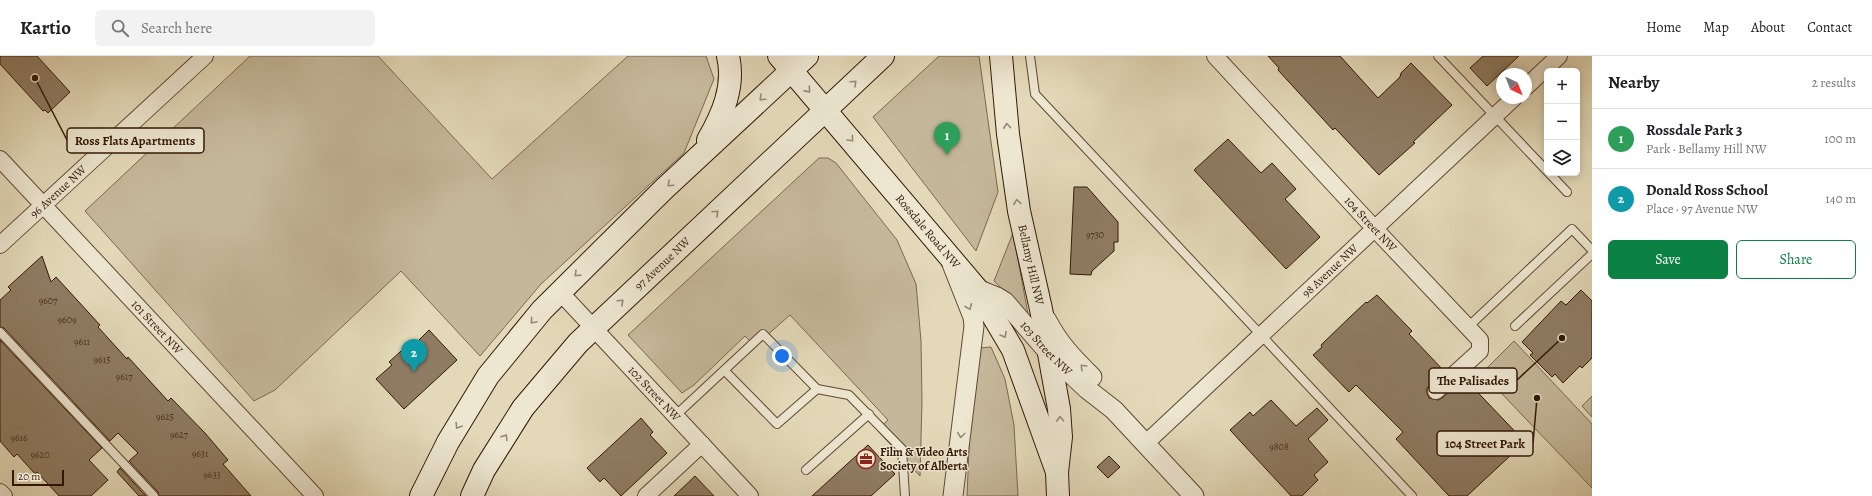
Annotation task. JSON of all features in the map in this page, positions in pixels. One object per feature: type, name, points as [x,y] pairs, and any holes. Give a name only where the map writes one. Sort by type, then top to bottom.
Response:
[{"type":"main road","points":[[698,157],[722,116],[726,102],[730,73],[728,56]]},
{"type":"main road","points":[[421,496],[448,442],[488,376],[542,310],[698,157],[785,64],[807,56]]},
{"type":"main road","name":"97 Avenue NW","points":[[472,496],[484,470],[522,408],[543,382],[592,328],[883,56]]},
{"type":"main road","name":"Bellamy Hill NW","points":[[1001,56],[1008,134],[1019,211],[1041,309],[1059,409],[1061,437],[1057,472],[1058,496]]},
{"type":"main road","name":"Rossdale Road NW","points":[[785,64],[950,258]]},
{"type":"main road","name":"Bellamy Hill NW","points":[[950,258],[977,289],[1013,350],[1057,472]]},
{"type":"street","name":"96 Avenue NW","points":[[0,245],[205,56]]},
{"type":"street","name":"104 Street NW","points":[[1215,56],[1480,340],[1481,348],[1436,391]]},
{"type":"street","points":[[1532,81],[1559,56]]},
{"type":"street","name":"98 Avenue NW","points":[[1146,443],[1507,104]]},
{"type":"street","name":"101 Street NW","points":[[0,159],[315,496]]},
{"type":"street","name":"Rossdale Road NW","points":[[950,258],[973,317],[974,326],[953,496]]},
{"type":"street","name":"103 Street NW","points":[[977,289],[1005,302],[1049,353],[1087,389],[1114,410],[1194,496]]},
{"type":"street","name":"102 Street NW","points":[[559,292],[750,496]]},
{"type":"street","name":"103 Street NW","points":[[1041,309],[1055,337],[1096,380],[1114,410]]},
{"type":"street","points":[[646,496],[702,444]]},
{"type":"street","points":[[0,492],[4,496]]},
{"type":"lane","points":[[1030,56],[1035,94],[1412,496]]},
{"type":"lane","points":[[1438,56],[1544,168]]},
{"type":"lane","points":[[1552,176],[1567,192]]},
{"type":"lane","points":[[1468,327],[1572,229],[1592,250]]},
{"type":"lane","points":[[1515,326],[1592,254]]},
{"type":"lane","points":[[0,332],[154,496]]},
{"type":"lane","points":[[675,416],[763,334],[817,389],[850,396],[902,449],[905,496]]},
{"type":"lane","points":[[724,370],[777,424],[817,389]]},
{"type":"lane","points":[[806,470],[869,414]]},
{"type":"shaded area","points":[[250,56],[378,56],[492,179],[628,56],[706,56],[714,79],[684,153],[541,284],[480,356],[401,271],[275,390],[254,401],[85,211]]},
{"type":"shaded area","points":[[939,56],[979,56],[998,192],[976,251],[873,117]]},
{"type":"shaded area","points":[[819,158],[828,158],[836,163],[897,240],[916,284],[921,341],[922,401],[920,476],[877,430],[888,420],[790,315],[755,346],[745,336],[694,385],[682,393],[628,335]]},
{"type":"shaded area","points":[[1013,233],[1028,314],[994,281]]},
{"type":"shaded area","points":[[1514,341],[1592,424],[1592,488],[1482,373]]},
{"type":"shaded area","points":[[991,347],[1005,379],[1014,425],[1018,496],[967,496],[973,357],[979,348]]},
{"type":"shaded area","points":[[1592,396],[1592,417],[1582,406]]},
{"type":"building","points":[[0,56],[37,56],[70,92],[48,113],[45,110],[43,111],[0,64]]},
{"type":"building","points":[[1268,56],[1340,56],[1378,98],[1400,77],[1401,73],[1411,63],[1452,105],[1413,142],[1415,143],[1379,175],[1335,128],[1333,130],[1278,70],[1279,68]]},
{"type":"building","points":[[1483,56],[1519,56],[1506,68],[1496,68],[1496,78],[1487,86],[1470,68]]},
{"type":"building","points":[[1228,139],[1261,173],[1272,163],[1296,189],[1285,199],[1320,237],[1286,269],[1194,170]]},
{"type":"building","points":[[1074,187],[1087,187],[1118,222],[1118,242],[1114,242],[1114,251],[1092,271],[1091,275],[1070,274]]},
{"type":"building","points":[[42,256],[51,282],[56,277],[100,325],[98,327],[127,359],[128,357],[168,401],[171,398],[205,433],[228,460],[223,464],[251,496],[159,496],[158,492],[129,461],[138,453],[118,433],[110,441],[4,328],[0,327],[0,300],[11,290],[8,287]]},
{"type":"building","points":[[1581,290],[1592,301],[1592,358],[1582,368],[1580,366],[1563,383],[1555,374],[1552,377],[1530,355],[1533,353],[1522,342],[1561,301],[1566,305]]},
{"type":"building","points":[[1377,295],[1412,331],[1409,334],[1444,371],[1427,388],[1429,398],[1438,400],[1442,398],[1464,378],[1525,442],[1467,496],[1449,496],[1396,439],[1403,432],[1356,385],[1349,392],[1313,355],[1322,347],[1321,345],[1366,302],[1367,303]]},
{"type":"building","points":[[429,330],[457,360],[404,409],[376,379],[392,365],[389,362],[411,342],[414,345]]},
{"type":"building","points":[[0,340],[102,448],[89,460],[108,480],[91,496],[59,496],[37,472],[35,474],[17,454],[14,457],[0,441]]},
{"type":"building","points":[[1271,400],[1296,426],[1317,408],[1328,420],[1308,439],[1328,462],[1314,475],[1318,480],[1302,496],[1291,496],[1230,430],[1250,412],[1253,416]]},
{"type":"building","points":[[641,418],[653,432],[650,435],[667,453],[621,496],[604,478],[600,482],[587,468]]},
{"type":"building","name":"Film & Video Arts Society of Alberta","points":[[868,445],[895,474],[871,496],[812,496]]},
{"type":"building","points":[[1109,456],[1120,467],[1108,478],[1097,467]]},
{"type":"building","points":[[120,468],[146,496],[139,496],[117,472]]},
{"type":"building","points":[[695,476],[714,496],[674,496]]},
{"type":"place","name":"Ross Flats Apartments","points":[[35,78]]},
{"type":"place","name":"Rossdale Park 3","points":[[947,155]]},
{"type":"place","name":"The Palisades","points":[[1562,338]]},
{"type":"place","name":"Donald Ross School","points":[[414,372]]},
{"type":"place","name":"104 Street Park","points":[[1537,398]]},
{"type":"place","name":"Film & Video Arts Society of Alberta","points":[[866,459]]}]
